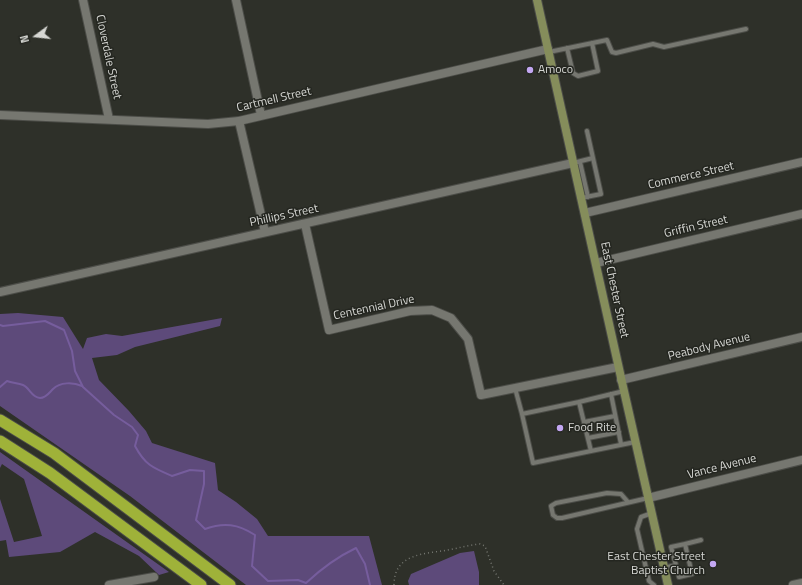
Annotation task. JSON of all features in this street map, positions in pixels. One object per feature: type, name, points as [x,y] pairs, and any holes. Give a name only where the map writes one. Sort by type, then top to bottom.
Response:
[{"type":"highway","points":[[0,420],[54,453],[230,585]]},
{"type":"highway","points":[[0,441],[50,473],[202,585]]},
{"type":"main road","name":"East Chester Street","points":[[537,0],[548,51],[577,162],[585,198],[585,213],[618,367],[668,585]]},
{"type":"street","name":"Cloverdale Street","points":[[83,0],[109,119]]},
{"type":"street","points":[[236,0],[261,115]]},
{"type":"street","name":"Cartmell Street","points":[[0,115],[208,124],[239,121],[548,51]]},
{"type":"street","points":[[239,121],[265,232]]},
{"type":"street","name":"Phillips Street","points":[[0,292],[577,162]]},
{"type":"street","name":"Commerce Street","points":[[585,213],[802,162]]},
{"type":"street","name":"Griffin Street","points":[[596,263],[802,214]]},
{"type":"street","name":"Centennial Drive","points":[[305,224],[329,330],[410,310],[432,310],[451,318],[468,338],[481,395],[618,367]]},
{"type":"street","name":"Peabody Avenue","points":[[621,380],[802,337]]},
{"type":"street","name":"Vance Avenue","points":[[648,498],[802,460]]},
{"type":"street","points":[[109,585],[154,577]]},
{"type":"street","points":[[793,585],[802,583]]},
{"type":"lane","points":[[548,51],[607,40],[612,52],[616,53],[653,44],[664,47],[746,29]]},
{"type":"lane","points":[[567,48],[573,73],[578,76],[598,71],[592,43]]},
{"type":"lane","points":[[585,198],[601,194],[587,131]]},
{"type":"lane","points":[[577,162],[593,158]]},
{"type":"lane","points":[[515,388],[533,463],[635,442]]},
{"type":"lane","points":[[522,414],[624,392]]},
{"type":"lane","points":[[610,394],[621,444]]},
{"type":"lane","points":[[579,402],[591,451]]},
{"type":"lane","points":[[584,422],[615,416]]},
{"type":"lane","points":[[588,438],[619,432]]},
{"type":"lane","points":[[628,502],[621,494],[607,493],[556,503],[551,506],[553,515],[557,518],[562,518],[648,498]]},
{"type":"lane","points":[[652,513],[641,517],[637,529],[649,581],[654,585]]},
{"type":"lane","points":[[660,551],[701,540]]},
{"type":"lane","points":[[672,547],[679,577],[692,574],[685,544]]},
{"type":"lane","points":[[664,568],[676,564]]},
{"type":"path","points":[[394,585],[394,577],[396,572],[400,565],[409,558],[420,554],[480,544],[485,546],[494,571],[504,585]]},
{"type":"shaded area","points":[[18,313],[63,317],[83,349],[87,338],[106,334],[122,336],[222,318],[220,326],[135,347],[117,355],[92,358],[99,380],[146,431],[152,443],[215,463],[218,490],[257,519],[268,536],[369,536],[382,585],[246,585],[130,496],[0,406],[0,314]]},
{"type":"shaded area","points":[[0,452],[169,572],[159,575],[139,556],[95,532],[60,552],[9,557],[6,540],[0,541],[0,499],[14,542],[42,536],[24,479],[2,464],[0,468]]},
{"type":"shaded area","points":[[474,551],[479,572],[479,585],[409,585],[408,581],[411,574],[460,553]]},
{"type":"waterway","points":[[0,325],[3,326],[45,321],[64,330],[72,351],[75,371],[83,387],[114,415],[132,427],[138,435],[135,446],[142,458],[150,465],[172,476],[190,470],[204,471],[204,484],[196,520],[205,529],[218,525],[231,525],[243,528],[255,535],[252,566],[268,581],[298,580],[306,583],[342,555],[356,548],[365,564],[370,585]]},
{"type":"waterway","points":[[0,387],[7,381],[21,384],[35,396],[42,398],[59,385],[71,383],[82,386]]},
{"type":"place","name":"Amoco","points":[[530,70]]},
{"type":"place","name":"Food Rite","points":[[560,428]]},
{"type":"place","name":"East Chester Street Baptist Church","points":[[713,564]]}]
